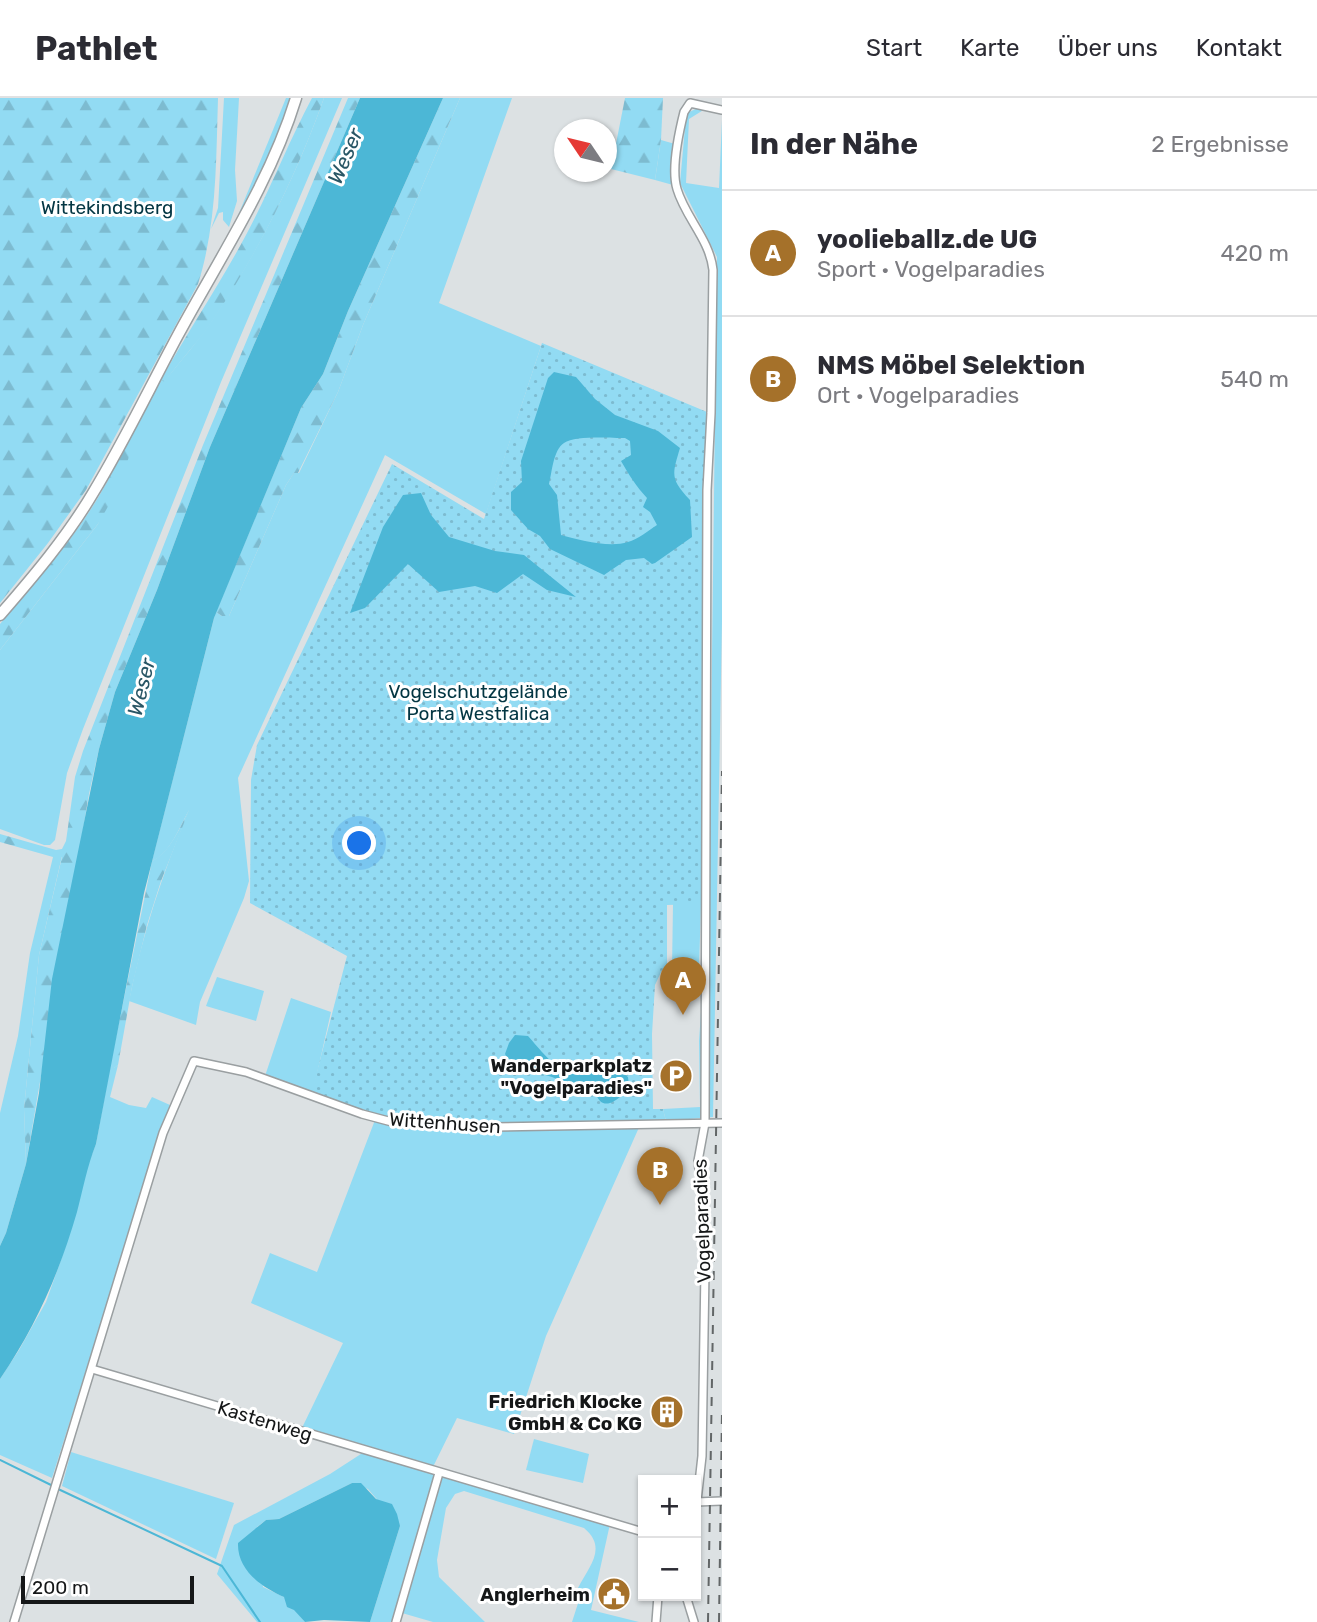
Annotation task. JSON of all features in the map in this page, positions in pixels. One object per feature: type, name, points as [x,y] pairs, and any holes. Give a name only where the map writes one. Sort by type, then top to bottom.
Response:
[{"type":"main road","points":[[168,358],[177,337],[242,224],[276,152],[296,98]]},
{"type":"main road","points":[[0,615],[65,534],[93,494],[168,358],[240,236],[303,98]]},
{"type":"street","name":"Vogelparadies","points":[[700,1475],[705,1273],[703,1203],[698,1161],[705,1123],[707,490],[713,270],[711,255],[677,191],[675,176],[684,112],[690,103],[722,110]]},
{"type":"street","name":"Wittenhusen","points":[[92,1369],[163,1133],[194,1061],[246,1072],[362,1114],[392,1122],[493,1127],[722,1123]]},
{"type":"street","name":"Kastenweg","points":[[92,1369],[638,1531]]},
{"type":"street","points":[[14,1622],[92,1369]]},
{"type":"street","points":[[396,1622],[439,1472]]},
{"type":"street","points":[[701,1502],[722,1501]]},
{"type":"street","points":[[656,1622],[658,1601]]},
{"type":"street","points":[[687,1601],[694,1622]]},
{"type":"green space","name":"Wittekindsberg","points":[[0,98],[218,98],[212,215],[198,284],[86,490],[0,603]]},
{"type":"green space","points":[[224,98],[239,98],[235,170],[237,201],[229,227],[223,220],[223,212],[219,213],[211,229],[218,208]]},
{"type":"green space","points":[[286,98],[291,98],[270,153],[233,228]]},
{"type":"green space","points":[[312,98],[324,98],[301,157],[260,242],[206,331],[165,382],[161,380],[246,235]]},
{"type":"green space","points":[[324,98],[342,98],[221,382],[83,729],[67,773],[55,840],[50,845],[44,845],[0,829],[0,650],[98,524],[132,434],[161,380],[165,381],[200,337],[245,269],[288,185]]},
{"type":"green space","points":[[348,98],[360,98],[210,447],[157,590],[115,692],[89,794],[26,1164],[24,1109],[39,955],[62,857],[53,857],[0,842],[0,834],[56,850],[62,849],[66,841],[75,777],[83,751],[203,445]]},
{"type":"green space","points":[[443,98],[460,98],[363,325],[338,392],[298,473],[294,473],[286,485],[229,616],[222,616],[216,612],[301,408],[323,374],[348,311]]},
{"type":"green space","points":[[460,98],[512,98],[439,303],[541,346],[486,514],[385,455],[238,778],[249,881],[200,1002],[196,1025],[129,1001],[154,904],[189,810],[169,846],[152,861],[214,618],[216,612],[229,616],[286,485],[294,473],[299,473],[338,392],[363,325]]},
{"type":"green space","points":[[625,98],[663,98],[655,180],[617,170],[617,139]]},
{"type":"green space","points":[[696,109],[705,109],[689,119],[686,183],[719,188],[722,120],[722,621],[713,1117],[666,1121],[663,1109],[700,1107],[699,1041],[709,898],[717,257],[680,183],[686,117]]},
{"type":"green space","points":[[661,140],[675,144],[673,185],[655,180]]},
{"type":"green space","name":"Vogelschutzgelände Porta Westfalica","points":[[542,343],[707,412],[701,904],[667,905],[667,968],[662,970],[655,985],[652,1034],[653,1109],[663,1109],[666,1121],[446,1125],[397,1121],[312,1091],[347,956],[250,903],[251,780],[257,745],[392,464],[484,519]]},
{"type":"green space","points":[[132,434],[136,436],[118,489],[98,524],[0,650],[0,624],[77,530]]},
{"type":"green space","points":[[190,808],[147,925],[132,987],[118,1065],[113,1069],[110,1067],[152,861],[170,845]]},
{"type":"green space","points":[[62,856],[39,955],[24,1109],[26,1164],[0,1246],[0,1113],[18,1036],[30,953],[53,857]]},
{"type":"green space","points":[[673,904],[701,904],[699,969],[672,968]]},
{"type":"green space","points":[[217,977],[264,991],[256,1021],[206,1006]]},
{"type":"green space","points":[[291,998],[331,1012],[313,1091],[641,1123],[546,1336],[514,1434],[457,1418],[431,1471],[610,1524],[591,1610],[639,1622],[572,1622],[581,1594],[578,1588],[596,1550],[591,1535],[584,1528],[464,1491],[455,1494],[446,1508],[437,1560],[439,1577],[485,1622],[433,1622],[402,1613],[399,1622],[370,1622],[400,1526],[368,1489],[352,1483],[279,1519],[266,1520],[257,1527],[263,1587],[284,1597],[305,1622],[257,1622],[217,1574],[234,1525],[330,1474],[364,1452],[300,1432],[343,1343],[251,1303],[270,1253],[317,1272],[375,1120],[263,1082]]},
{"type":"green space","points":[[118,1065],[110,1097],[146,1108],[152,1097],[170,1105],[52,1478],[0,1455],[0,1379],[46,1302],[96,1144],[110,1067]]},
{"type":"green space","points":[[534,1439],[589,1454],[583,1483],[526,1470]]},
{"type":"green space","points":[[71,1452],[234,1503],[216,1559],[62,1486]]},
{"type":"water","name":"Weser","points":[[360,98],[443,98],[348,311],[323,374],[301,408],[214,618],[144,893],[96,1144],[77,1212],[45,1299],[25,1339],[0,1379],[0,1246],[26,1164],[39,1093],[52,979],[99,749],[115,692],[157,590],[210,447]]},
{"type":"water","points":[[554,372],[576,377],[595,399],[615,415],[658,431],[680,448],[674,476],[690,500],[692,537],[655,563],[652,564],[644,558],[626,560],[604,575],[550,549],[540,536],[528,529],[511,510],[511,492],[522,482],[521,461],[548,378]],"holes":[[[584,438],[625,438],[630,441],[631,455],[621,461],[647,498],[643,507],[650,512],[657,525],[635,539],[620,544],[594,543],[561,535],[557,495],[549,484],[560,446],[569,440]]]},
{"type":"water","points":[[421,493],[431,515],[449,537],[495,551],[524,555],[576,597],[547,590],[523,574],[497,593],[475,586],[439,592],[408,564],[365,608],[350,613],[383,527],[403,495]]},
{"type":"water","points":[[515,1035],[528,1036],[546,1056],[563,1069],[577,1072],[614,1070],[628,1077],[629,1086],[617,1100],[604,1103],[594,1091],[589,1093],[552,1077],[515,1066],[505,1054]]},
{"type":"water","points":[[352,1483],[361,1483],[376,1499],[392,1504],[400,1526],[370,1622],[305,1622],[294,1610],[287,1607],[284,1597],[259,1583],[246,1569],[238,1543],[266,1520],[279,1519]]},
{"type":"waterway","points":[[0,1460],[51,1485]]},
{"type":"waterway","points":[[56,1488],[222,1566],[260,1622]]},
{"type":"railway","points":[[708,1622],[722,771]]},
{"type":"railway","points":[[719,1622],[722,1411]]},
{"type":"place","name":"yoolieballz.de UG","points":[[683,1015]]},
{"type":"place","name":"Wanderparkplatz \"Vogelparadies\"","points":[[676,1076]]},
{"type":"place","name":"NMS Möbel Selektion","points":[[660,1205]]},
{"type":"place","name":"Friedrich Klocke GmbH & Co KG","points":[[667,1412]]},
{"type":"place","name":"Anglerheim","points":[[614,1594]]}]
